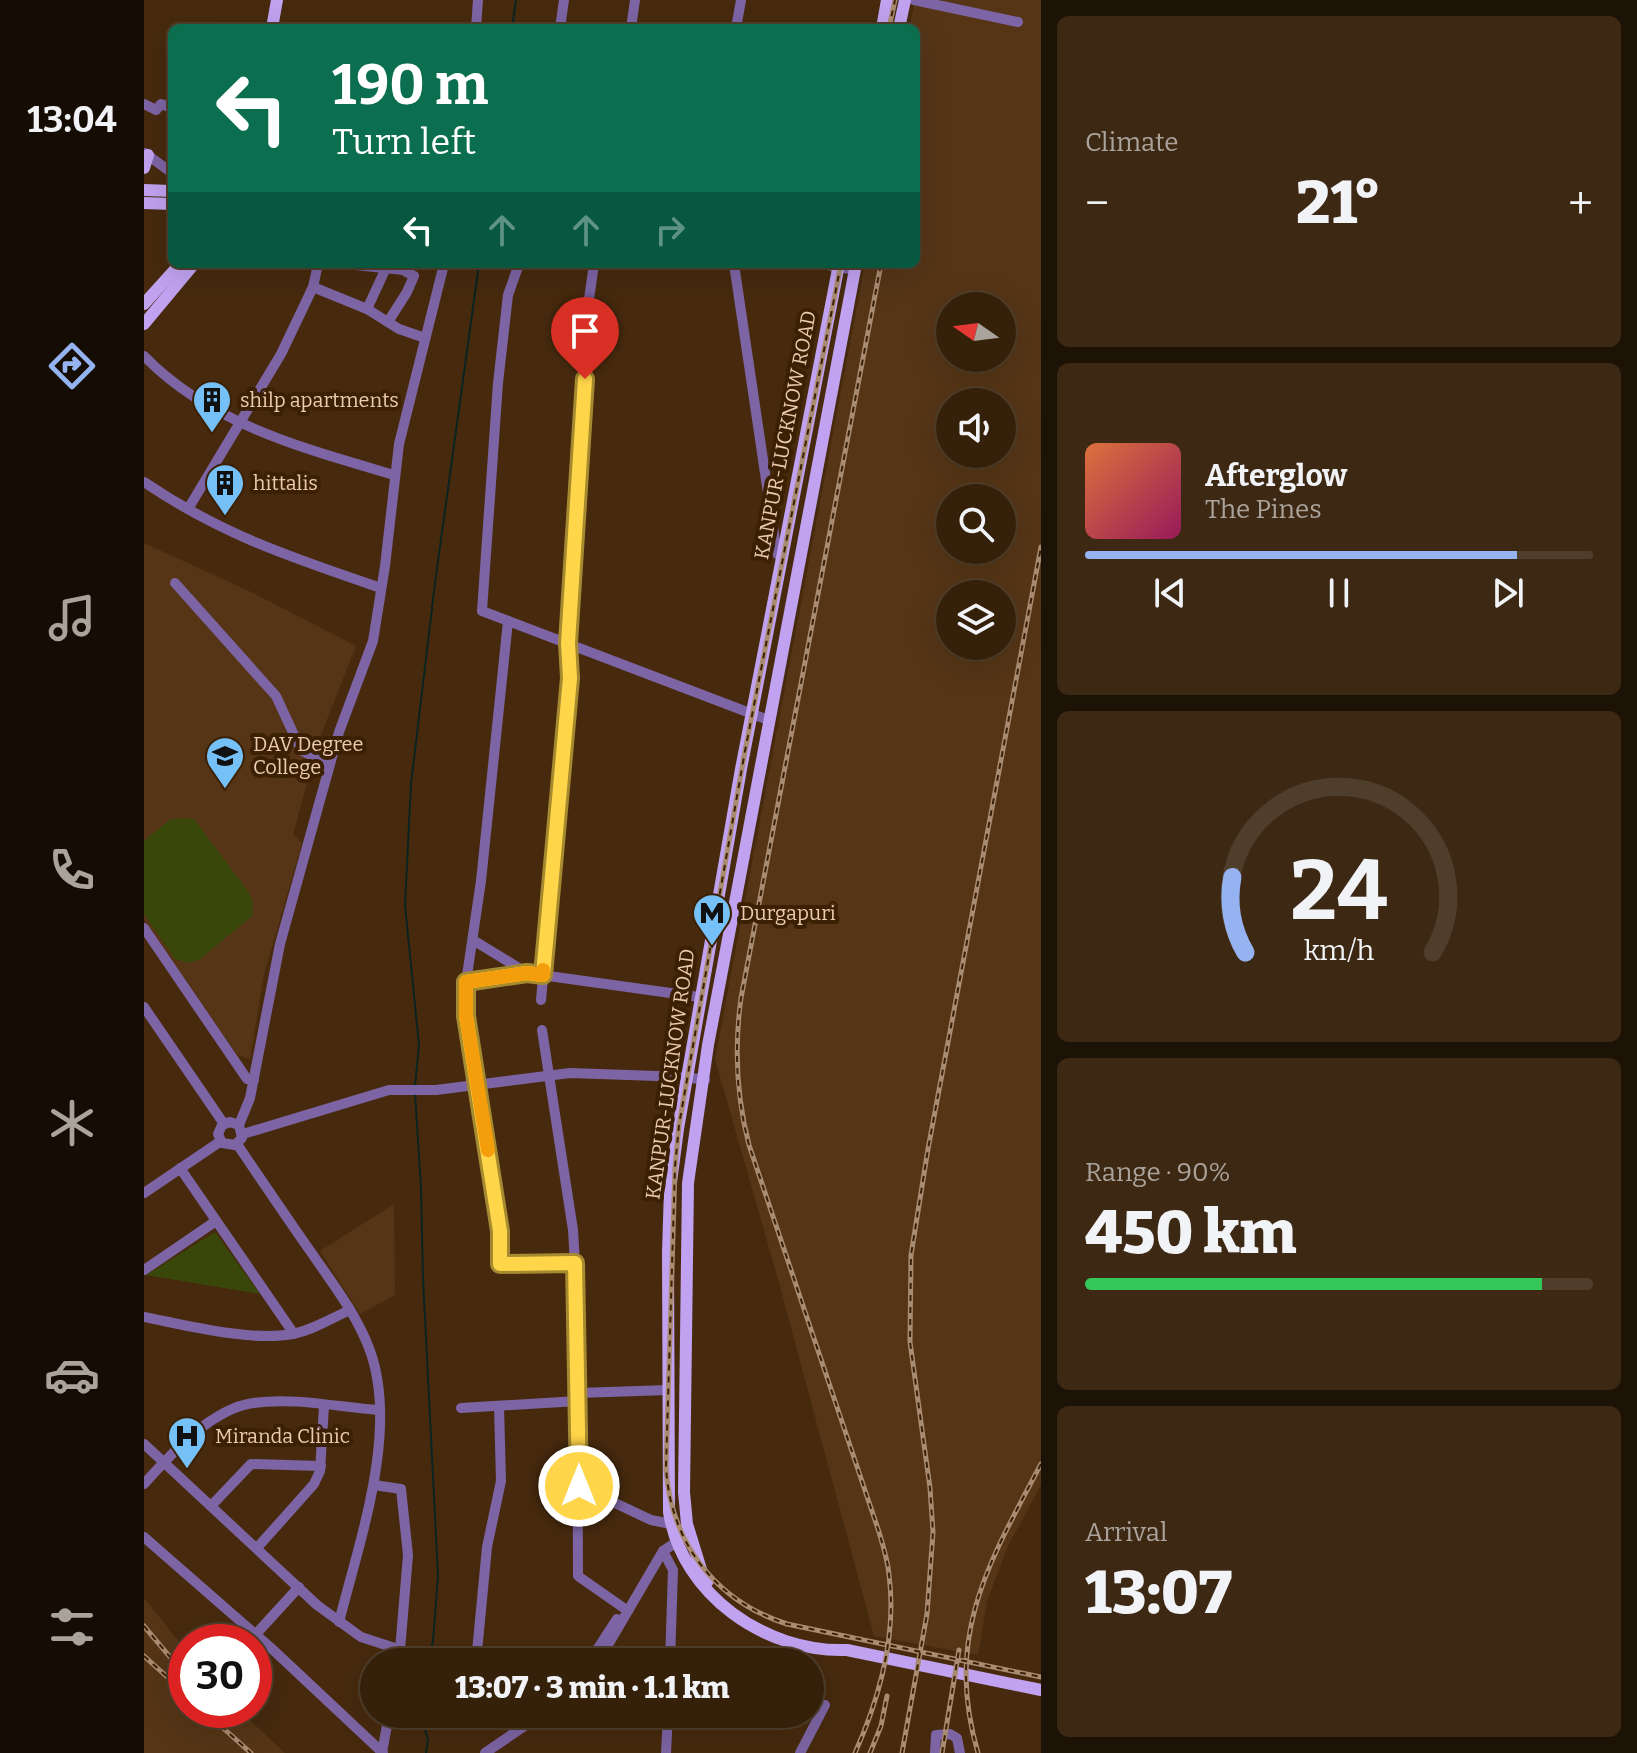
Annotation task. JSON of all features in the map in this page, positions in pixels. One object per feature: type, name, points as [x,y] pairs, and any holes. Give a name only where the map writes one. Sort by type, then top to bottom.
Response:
[{"type":"main road","points":[[277,24],[281,0]]},
{"type":"main road","points":[[883,24],[887,0]]},
{"type":"main road","points":[[900,24],[905,0]]},
{"type":"main road","points":[[144,190],[168,191]]},
{"type":"main road","points":[[144,203],[168,204]]},
{"type":"main road","points":[[144,304],[176,268]]},
{"type":"main road","points":[[144,318],[188,268]]},
{"type":"main road","points":[[144,324],[188,268]]},
{"type":"main road","name":"KANPUR-LUCKNOW ROAD","points":[[837,268],[699,997],[670,1190],[668,1390],[671,1524],[694,1574],[709,1592],[750,1626],[787,1642],[833,1651],[847,1650],[992,1678]]},
{"type":"main road","name":"KANPUR-LUCKNOW ROAD","points":[[847,1650],[836,1644],[773,1630],[754,1620],[703,1576],[690,1533],[684,1492],[688,1183],[708,1045],[856,268]]},
{"type":"main road","points":[[814,389],[832,393]]},
{"type":"main road","points":[[797,476],[815,481]]},
{"type":"main road","points":[[992,1678],[1007,1676],[1041,1683]]},
{"type":"main road","points":[[992,1678],[1041,1690]]},
{"type":"street","points":[[476,24],[478,0]]},
{"type":"street","points":[[561,24],[564,0]]},
{"type":"street","points":[[632,24],[635,0]]},
{"type":"street","points":[[737,24],[741,0]]},
{"type":"street","points":[[914,0],[1018,22]]},
{"type":"street","points":[[144,104],[156,110],[161,104],[168,107]]},
{"type":"street","points":[[145,158],[168,171]]},
{"type":"street","points":[[188,509],[281,354],[313,287],[317,268]]},
{"type":"street","points":[[367,309],[386,268],[410,272],[414,276],[407,292],[388,322]]},
{"type":"street","points":[[339,1622],[374,1485],[379,1445],[378,1385],[369,1349],[350,1310],[240,1134],[230,1122],[224,1124],[218,1134],[221,1141],[231,1146],[240,1134],[254,1080],[280,944],[339,732],[373,641],[399,444],[443,268]]},
{"type":"street","points":[[518,268],[508,295],[498,383],[482,611],[768,720]]},
{"type":"street","points":[[541,1000],[570,678],[568,643],[593,268]]},
{"type":"street","points":[[735,268],[777,554],[781,556]]},
{"type":"street","points":[[313,287],[425,338]]},
{"type":"street","points":[[144,356],[177,384],[222,414],[316,452],[394,475]]},
{"type":"street","points":[[144,482],[225,531],[271,551],[381,588]]},
{"type":"street","points":[[175,583],[276,696],[301,750],[329,765]]},
{"type":"street","points":[[508,621],[466,982],[466,1016],[500,1231],[500,1264],[575,1263]]},
{"type":"street","points":[[144,928],[247,1079],[254,1080]]},
{"type":"street","points":[[473,940],[527,973]]},
{"type":"street","points":[[466,982],[527,973],[699,997]]},
{"type":"street","points":[[146,1015],[224,1124]]},
{"type":"street","points":[[542,1030],[573,1230],[578,1397],[578,1576],[626,1610]]},
{"type":"street","points":[[240,1134],[389,1090],[570,1073],[705,1080]]},
{"type":"street","points":[[144,1193],[221,1141]]},
{"type":"street","points":[[180,1168],[294,1334]]},
{"type":"street","points":[[144,1270],[216,1221]]},
{"type":"street","points":[[144,1317],[232,1333],[294,1334],[350,1310]]},
{"type":"street","points":[[461,1408],[668,1390]]},
{"type":"street","points":[[144,1484],[205,1426],[251,1403],[378,1410]]},
{"type":"street","points":[[257,1548],[314,1484],[321,1466],[324,1406]]},
{"type":"street","points":[[477,1648],[487,1547],[501,1481],[499,1406]]},
{"type":"street","points":[[144,1444],[339,1622],[384,1648]]},
{"type":"street","points":[[211,1506],[251,1464],[321,1466]]},
{"type":"street","points":[[374,1485],[401,1489],[408,1555],[401,1648]]},
{"type":"street","points":[[579,1486],[651,1520],[671,1524]]},
{"type":"street","points":[[599,1648],[663,1551],[690,1533]]},
{"type":"street","points":[[144,1537],[244,1624]]},
{"type":"street","points":[[663,1551],[673,1570],[670,1648]]},
{"type":"street","points":[[265,1624],[299,1587]]},
{"type":"street","points":[[606,1648],[626,1610]]},
{"type":"street","points":[[272,1649],[382,1753]]},
{"type":"street","points":[[800,1753],[825,1705]]},
{"type":"street","points":[[382,1753],[386,1728]]},
{"type":"street","points":[[485,1753],[522,1728]]},
{"type":"street","points":[[666,1753],[667,1728]]},
{"type":"street","points":[[935,1753],[936,1735],[950,1734],[957,1738],[960,1753]]},
{"type":"shaded area","points":[[915,0],[1041,0],[1041,1485],[1008,1546],[987,1601],[978,1655],[874,1636],[715,1059],[864,268],[920,268],[920,24],[910,24]]},
{"type":"shaded area","name":"DAV Degree College","points":[[144,543],[249,591],[356,646],[317,745],[293,835],[302,843],[264,975],[250,1059],[237,1055],[144,920]]},
{"type":"shaded area","points":[[394,1204],[395,1295],[360,1314],[320,1251]]},
{"type":"shaded area","points":[[144,1598],[168,1628],[168,1728],[258,1728],[285,1753],[144,1753]]},
{"type":"green space","points":[[194,819],[250,894],[253,905],[252,916],[199,960],[188,963],[175,959],[144,914],[144,841],[169,820]]},
{"type":"green space","points":[[215,1232],[260,1294],[146,1275]]},
{"type":"waterway","points":[[513,24],[516,0]]},
{"type":"waterway","points":[[415,1086],[419,1045],[405,905],[411,784],[478,268]]},
{"type":"waterway","points":[[415,1093],[438,1576],[431,1648]]},
{"type":"waterway","points":[[425,1728],[428,1740],[426,1753]]},
{"type":"railway","points":[[890,24],[895,0]]},
{"type":"railway","points":[[840,268],[745,751],[679,1125],[675,1167],[666,1467],[669,1494],[676,1520],[701,1565],[718,1584],[761,1614],[787,1624],[1041,1677]]},
{"type":"railway","points":[[855,1753],[872,1711],[884,1666],[891,1598],[888,1564],[749,1145],[739,1090],[737,1035],[741,998],[880,268]]},
{"type":"railway","points":[[902,1753],[927,1614],[933,1532],[910,1342],[911,1255],[928,1149],[1041,547]]},
{"type":"railway","points":[[978,1753],[969,1711],[966,1673],[969,1637],[989,1569],[1041,1464]]},
{"type":"railway","points":[[144,1626],[168,1655]]},
{"type":"railway","points":[[942,1753],[959,1650]]},
{"type":"railway","points":[[144,1656],[168,1678]]},
{"type":"railway","points":[[870,1753],[881,1726],[887,1696]]},
{"type":"railway","points":[[223,1728],[251,1753]]},
{"type":"slow traffic","points":[[488,1150],[466,1016],[466,982],[527,973],[543,975],[543,970]]},
{"type":"place","name":"shilp apartments","points":[[212,434]]},
{"type":"place","name":"hittalis","points":[[225,517]]},
{"type":"place","name":"DAV Degree College","points":[[225,790]]},
{"type":"place","name":"Durgapuri","points":[[712,947]]},
{"type":"place","name":"Miranda Clinic","points":[[187,1470]]},
{"type":"route","points":[[579,1486],[575,1263],[500,1264],[500,1231],[466,1016],[465,989],[466,982],[527,973],[543,975],[570,678],[568,643],[585,379]]}]
